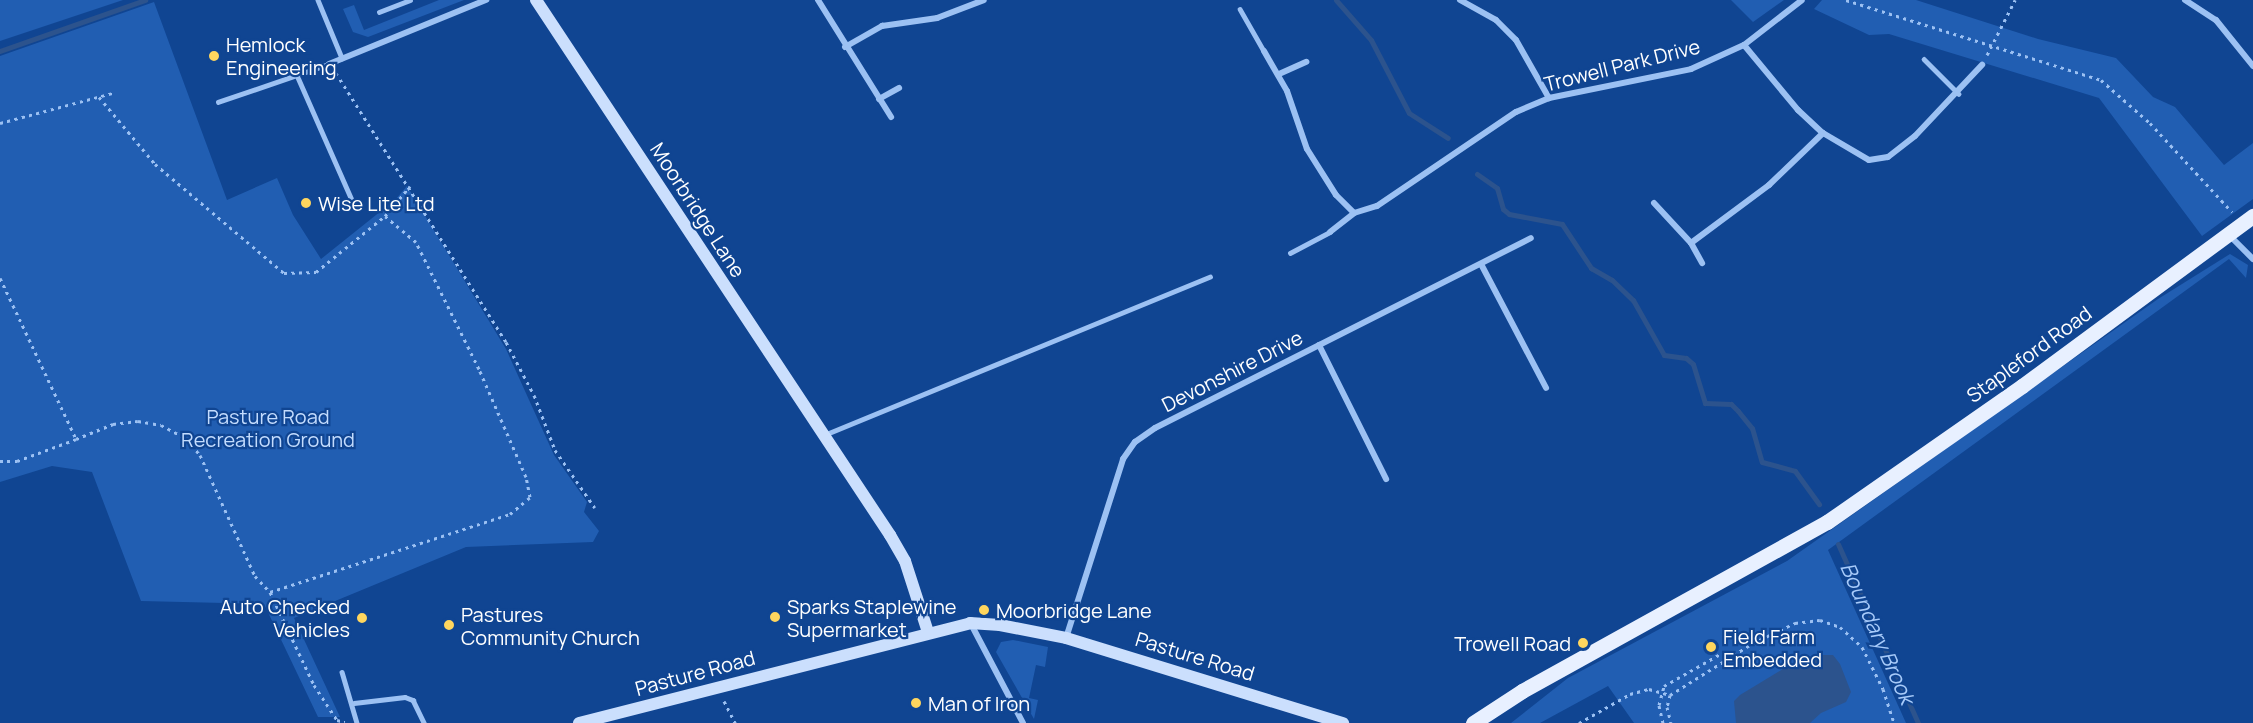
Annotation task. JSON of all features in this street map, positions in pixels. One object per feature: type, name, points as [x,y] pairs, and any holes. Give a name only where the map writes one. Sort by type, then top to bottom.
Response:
[{"type":"main road","name":"Moorbridge Lane","points":[[536,0],[905,561],[928,632]]},
{"type":"main road","name":"Stapleford Road","points":[[1473,723],[1522,691],[1827,522],[2248,220]]},
{"type":"main road","name":"Pasture Road","points":[[579,723],[628,713],[928,632],[970,623],[1020,628],[1065,638],[1343,723]]},
{"type":"street","points":[[329,64],[484,0]]},
{"type":"street","points":[[818,0],[845,47],[891,117]]},
{"type":"street","points":[[845,47],[882,26],[937,18],[984,0]]},
{"type":"street","points":[[1460,0],[1496,20],[1516,40],[1549,98]]},
{"type":"street","name":"Trowell Park Drive","points":[[1330,232],[1354,213],[1377,206],[1516,112],[1549,98],[1691,69],[1744,45],[1802,0]]},
{"type":"street","points":[[2185,0],[2216,20],[2253,66]]},
{"type":"street","points":[[1744,45],[1798,110],[1823,133],[1869,160],[1888,157],[1959,94],[1982,65]]},
{"type":"street","points":[[1264,51],[1279,74],[1307,149],[1336,195],[1354,213]]},
{"type":"street","points":[[1279,74],[1306,62]]},
{"type":"street","points":[[879,99],[899,88]]},
{"type":"street","points":[[1691,243],[1769,185],[1823,133]]},
{"type":"street","points":[[1654,203],[1691,243],[1702,263]]},
{"type":"street","points":[[2228,235],[2253,259]]},
{"type":"street","name":"Devonshire Drive","points":[[1065,638],[1124,459],[1135,442],[1155,428],[1531,238]]},
{"type":"street","points":[[1481,264],[1546,388]]},
{"type":"street","points":[[1319,345],[1386,479]]},
{"type":"street","points":[[970,623],[1023,723]]},
{"type":"lane","points":[[318,0],[342,58]]},
{"type":"lane","points":[[380,12],[402,1],[410,0]]},
{"type":"lane","points":[[1240,9],[1264,51]]},
{"type":"lane","points":[[1924,59],[1959,94]]},
{"type":"lane","points":[[218,102],[296,73],[329,64]]},
{"type":"lane","points":[[296,73],[352,200]]},
{"type":"lane","name":"Trowell Park Drive","points":[[1290,253],[1330,232]]},
{"type":"lane","points":[[824,435],[1210,277]]},
{"type":"lane","points":[[342,672],[354,703],[357,723]]},
{"type":"lane","points":[[354,703],[405,697],[413,700],[424,723]]},
{"type":"path","points":[[1846,0],[1886,15],[1925,23],[1991,48],[2111,85],[2248,220]]},
{"type":"path","points":[[1982,65],[2015,0]]},
{"type":"path","points":[[329,64],[410,186],[506,342],[534,395],[552,444],[595,508]]},
{"type":"path","points":[[0,123],[113,93]]},
{"type":"path","points":[[99,98],[155,164],[284,273],[316,272],[385,216],[410,186]]},
{"type":"path","points":[[270,592],[510,514],[530,497],[526,477],[478,369],[416,242],[385,216]]},
{"type":"path","points":[[0,278],[76,439]]},
{"type":"path","points":[[0,461],[17,461],[113,424],[138,421],[161,425],[187,439],[200,455],[255,576],[270,592],[314,685],[337,720],[345,723]]},
{"type":"path","points":[[1579,723],[1630,694],[1649,689],[1670,694],[1753,643],[1795,623],[1820,620],[1840,627],[1862,647],[1883,689],[1894,723]]},
{"type":"path","points":[[1663,723],[1659,705],[1664,686],[1722,653]]},
{"type":"path","points":[[1670,694],[1667,707],[1671,723]]},
{"type":"path","points":[[732,717],[735,723]]},
{"type":"green space","points":[[0,0],[123,0],[0,41]]},
{"type":"green space","points":[[439,0],[464,0],[368,37],[353,32],[343,9],[354,5],[364,30]]},
{"type":"green space","points":[[1731,0],[1784,0],[1753,22]]},
{"type":"green space","points":[[1822,0],[1916,0],[2038,39],[2116,58],[2153,97],[2175,107],[2224,165],[2253,143],[2253,199],[2202,236],[2099,98],[1889,34],[1869,35],[1814,9]]},
{"type":"green space","name":"Pasture Road Recreation Ground","points":[[154,2],[227,200],[277,178],[293,215],[321,259],[396,199],[407,186],[506,349],[554,455],[587,502],[584,512],[599,531],[593,542],[466,547],[294,618],[340,717],[318,717],[264,604],[141,601],[92,472],[52,466],[0,482],[0,56]]},
{"type":"green space","points":[[2230,254],[2248,265],[2246,278],[2229,259],[1828,550],[1906,723],[1634,723],[1608,686],[1540,723],[1511,723],[1568,678],[1787,561],[2158,299]]},
{"type":"green space","points":[[1013,640],[1048,647],[1045,667],[1036,665],[1029,698],[1038,700],[1034,719],[996,652],[1001,642]]},
{"type":"shaded area","points":[[1817,655],[1833,655],[1840,664],[1851,692],[1846,702],[1821,713],[1810,723],[1736,723],[1734,701],[1740,695],[1793,663]]},
{"type":"waterway","points":[[0,51],[145,0]]},
{"type":"waterway","name":"Boundary Brook","points":[[1336,0],[1371,40],[1409,113],[1448,138]]},
{"type":"waterway","name":"Boundary Brook","points":[[1477,174],[1497,188],[1503,209],[1509,214],[1562,224],[1591,268],[1612,280],[1633,300],[1664,355],[1686,358],[1693,364],[1705,403],[1731,404],[1752,428],[1762,462],[1795,471],[1819,504]]},
{"type":"waterway","name":"Boundary Brook","points":[[1838,544],[1918,723]]},
{"type":"place","name":"Hemlock Engineering","points":[[214,56]]},
{"type":"place","name":"Wise Lite Ltd","points":[[306,203]]},
{"type":"place","name":"Moorbridge Lane","points":[[984,610]]},
{"type":"place","name":"Sparks Staplewine Supermarket","points":[[775,617]]},
{"type":"place","name":"Auto Checked Vehicles","points":[[362,618]]},
{"type":"place","name":"Pastures Community Church","points":[[449,625]]},
{"type":"place","name":"Trowell Road","points":[[1583,643]]},
{"type":"place","name":"Field Farm Embedded","points":[[1711,647]]},
{"type":"place","name":"Man of Iron","points":[[916,703]]}]
